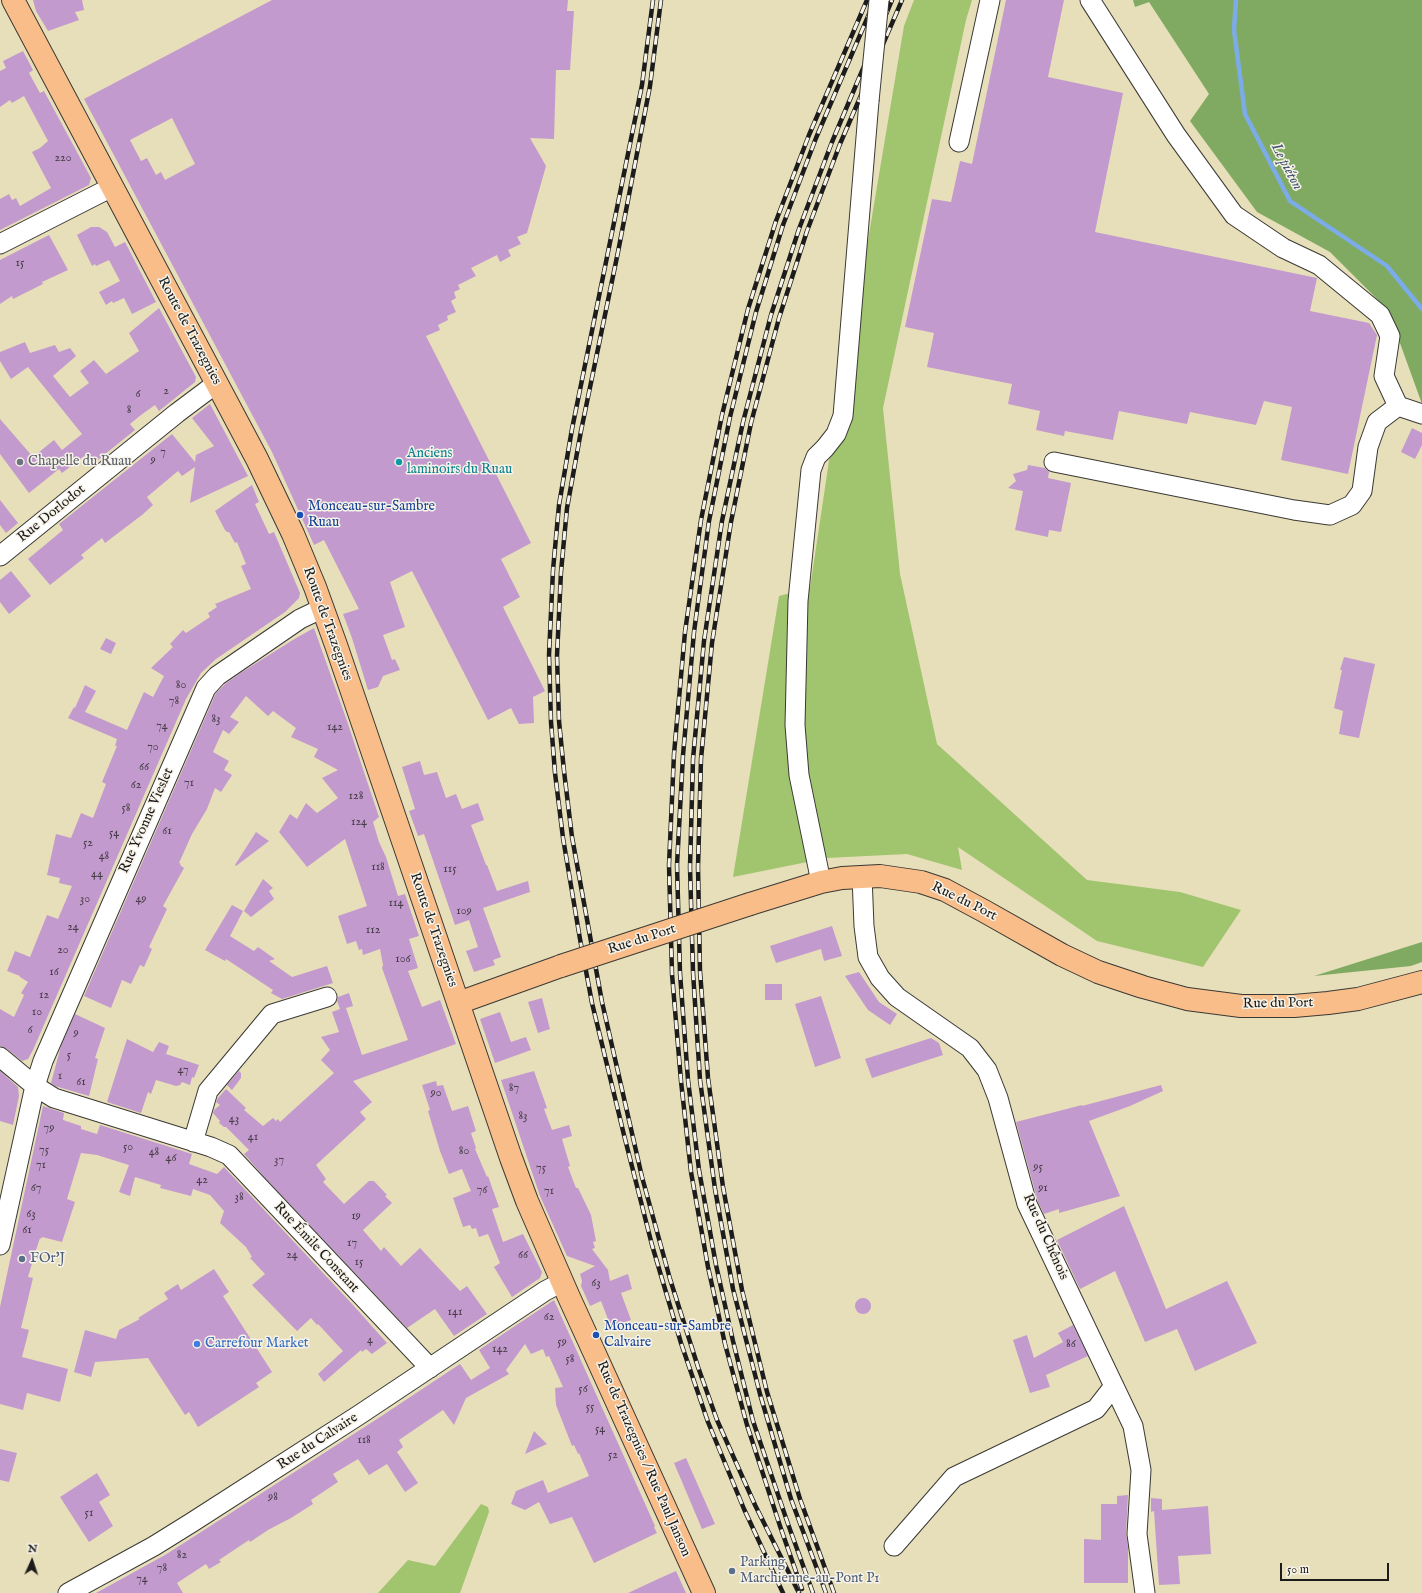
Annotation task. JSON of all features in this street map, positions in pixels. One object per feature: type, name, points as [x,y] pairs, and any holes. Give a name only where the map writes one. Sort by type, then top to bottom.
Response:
[{"type":"main road","name":"Route de Trazegnies","points":[[13,0],[217,383],[257,459],[279,505],[323,608],[514,1167],[536,1223],[562,1282]]},
{"type":"main road","name":"Rue du Port","points":[[458,1003],[561,966],[750,904],[821,882],[862,876],[880,876],[921,882],[945,890],[984,910],[1062,955],[1098,972],[1143,987],[1187,999],[1241,1006],[1294,1006],[1328,1003],[1358,998],[1422,982]]},
{"type":"main road","name":"Rue de Trazegnies / Rue Paul Janson","points":[[562,1282],[704,1593]]},
{"type":"street","points":[[821,882],[798,767],[795,725],[798,601],[812,470],[816,456],[825,448],[836,434],[843,416],[869,101],[879,0]]},
{"type":"street","points":[[959,142],[990,0]]},
{"type":"street","points":[[1090,0],[1176,135],[1234,215],[1283,248],[1319,266],[1380,315],[1390,336],[1384,376],[1398,406],[1422,414]]},
{"type":"street","points":[[0,244],[112,187]]},
{"type":"street","name":"Rue Dorlodot","points":[[0,556],[177,413],[217,383]]},
{"type":"street","points":[[1054,462],[1281,507],[1330,515],[1352,505],[1362,491],[1368,447],[1377,422],[1398,406]]},
{"type":"street","name":"Rue Yvonne Vieslet","points":[[0,1245],[2,1222],[35,1086],[43,1061],[206,688],[217,676],[300,619],[323,608]]},
{"type":"street","name":"Rue du Chênois","points":[[862,876],[864,926],[868,957],[880,978],[897,997],[970,1048],[987,1070],[998,1098],[1027,1204],[1133,1426],[1140,1470],[1138,1534],[1145,1593]]},
{"type":"street","points":[[193,1142],[208,1091],[272,1014],[327,997]]},
{"type":"street","name":"Rue Émile Constant","points":[[0,1057],[35,1086],[54,1098],[212,1147],[229,1155],[430,1368]]},
{"type":"street","name":"Rue du Calvaire","points":[[68,1593],[154,1546],[191,1523],[430,1368],[545,1291],[562,1282]]},
{"type":"street","points":[[894,1546],[954,1477],[1096,1409],[1114,1386]]},
{"type":"green space","points":[[914,0],[972,0],[966,20],[883,408],[900,574],[937,744],[1087,880],[1180,892],[1241,910],[1203,967],[1097,941],[958,847],[962,870],[907,854],[827,858],[733,877],[779,596],[810,588],[833,434],[866,252],[904,26]]},
{"type":"green space","points":[[1133,0],[1422,0],[1422,404],[1388,310],[1330,252],[1257,212],[1190,121],[1209,94],[1149,2],[1135,7]]},
{"type":"green space","points":[[1422,942],[1422,962],[1411,966],[1314,976]]},
{"type":"green space","points":[[481,1504],[488,1507],[489,1512],[460,1593],[378,1593],[408,1560],[435,1566]]},
{"type":"building","points":[[33,0],[82,0],[84,10],[75,12],[79,20],[48,31],[36,11]]},
{"type":"building","points":[[272,0],[568,0],[567,11],[574,11],[570,70],[556,70],[554,139],[530,138],[546,166],[527,233],[517,237],[521,244],[508,250],[511,256],[500,262],[497,255],[471,268],[476,276],[458,285],[460,289],[454,292],[456,298],[451,301],[456,312],[447,316],[448,320],[438,325],[440,330],[426,336],[531,543],[501,559],[520,597],[503,607],[545,691],[533,697],[534,723],[519,724],[511,708],[488,720],[412,571],[390,582],[405,627],[383,635],[392,660],[395,659],[400,670],[383,676],[378,687],[368,690],[343,614],[359,609],[324,540],[314,545],[272,452],[84,99]],"holes":[[[172,118],[195,164],[165,180],[161,172],[156,175],[147,158],[141,161],[130,140]]]},
{"type":"building","points":[[1006,0],[1064,0],[1048,77],[1123,93],[1095,232],[1317,278],[1310,311],[1369,323],[1377,335],[1348,474],[1281,460],[1292,407],[1264,401],[1256,425],[1190,412],[1187,424],[1119,411],[1113,440],[1065,431],[1064,436],[1036,430],[1040,411],[1008,404],[1012,384],[927,367],[934,333],[905,327],[932,199],[951,202],[960,161],[972,164]]},
{"type":"building","points":[[23,51],[33,70],[29,73],[40,93],[44,91],[91,178],[89,185],[0,230],[0,199],[9,194],[12,200],[16,198],[20,206],[51,188],[32,152],[40,148],[48,141],[24,96],[12,103],[10,100],[0,107],[0,71],[6,68],[3,61]]},
{"type":"building","points":[[91,227],[99,227],[107,232],[115,247],[125,242],[156,302],[132,314],[124,298],[113,303],[112,301],[106,305],[99,292],[120,281],[109,260],[96,266],[95,264],[92,266],[77,235]]},
{"type":"building","points":[[49,235],[68,270],[42,282],[43,284],[13,299],[12,296],[0,304],[0,260]]},
{"type":"building","points":[[159,308],[196,377],[195,382],[159,411],[155,405],[141,415],[130,424],[135,430],[94,463],[87,454],[62,473],[59,469],[29,493],[0,454],[0,419],[33,457],[54,440],[62,450],[82,434],[28,367],[11,379],[0,361],[0,352],[25,342],[30,353],[55,345],[59,352],[70,348],[76,356],[53,376],[70,397],[89,383],[80,371],[94,360],[106,374],[139,351],[129,333]]},
{"type":"building","points":[[210,404],[248,476],[190,503],[195,467],[182,476],[178,471],[147,497],[153,505],[142,515],[105,543],[102,538],[81,555],[84,558],[50,585],[28,559],[63,530],[59,524],[172,434],[195,462],[196,455],[214,446],[192,418]]},
{"type":"building","points":[[1412,428],[1422,433],[1422,445],[1415,459],[1401,452]]},
{"type":"building","points":[[1028,465],[1045,468],[1049,472],[1048,478],[1071,483],[1061,532],[1049,530],[1048,537],[1015,530],[1023,491],[1008,488],[1016,481],[1013,474],[1027,470]]},
{"type":"building","points":[[252,485],[259,502],[255,504],[269,534],[274,532],[300,593],[299,598],[285,612],[216,659],[201,673],[186,699],[33,1050],[28,1059],[22,1061],[7,1049],[0,1046],[0,1009],[14,1017],[24,995],[21,993],[28,982],[20,976],[7,971],[15,951],[30,957],[47,915],[58,919],[72,886],[59,883],[60,878],[47,875],[56,834],[71,838],[81,813],[93,818],[106,784],[102,782],[117,746],[115,746],[117,739],[68,718],[74,707],[75,708],[85,685],[96,691],[85,712],[127,730],[144,692],[153,697],[164,676],[151,668],[173,647],[170,644],[183,630],[186,633],[210,617],[208,613],[217,607],[215,604],[251,589],[241,566],[246,564],[237,542],[235,543],[229,532],[225,530],[215,511]]},
{"type":"building","points":[[0,500],[18,523],[6,533],[0,525]]},
{"type":"building","points":[[11,571],[31,596],[9,614],[0,602],[0,580]]},
{"type":"building","points":[[314,628],[379,817],[373,822],[379,842],[386,857],[398,896],[405,894],[419,936],[409,939],[418,968],[408,971],[422,1007],[440,1000],[456,1044],[353,1081],[372,1102],[360,1112],[366,1119],[316,1165],[326,1179],[323,1182],[344,1204],[369,1181],[374,1181],[387,1195],[385,1196],[392,1203],[363,1230],[381,1251],[384,1247],[401,1266],[420,1248],[460,1291],[467,1286],[487,1314],[454,1336],[435,1309],[407,1328],[267,1180],[244,1154],[249,1150],[226,1127],[219,1123],[220,1121],[213,1113],[214,1110],[220,1105],[216,1102],[218,1098],[226,1089],[246,1108],[244,1110],[263,1126],[273,1118],[276,1121],[278,1119],[280,1122],[334,1073],[321,1060],[330,1050],[321,1037],[339,1032],[332,1012],[340,1009],[337,1001],[338,997],[349,993],[353,1006],[346,1008],[362,1055],[408,1040],[382,968],[383,965],[380,949],[363,955],[362,949],[359,950],[356,941],[347,944],[338,916],[367,906],[345,839],[307,867],[279,832],[290,814],[297,819],[306,803],[317,813],[338,798],[322,778],[338,770],[314,757],[318,749],[291,737],[296,728],[273,711],[268,716],[246,696],[230,717],[239,722],[229,734],[223,730],[213,752],[229,761],[224,770],[232,775],[221,792],[215,788],[207,809],[192,834],[179,863],[184,868],[163,906],[167,909],[149,947],[152,949],[144,967],[140,965],[131,984],[122,980],[111,1008],[84,996],[216,693],[225,684],[242,672]]},
{"type":"building","points":[[106,638],[116,643],[111,654],[100,649]]},
{"type":"building","points":[[1344,657],[1375,664],[1359,738],[1339,734],[1343,711],[1334,708],[1342,670],[1340,670]]},
{"type":"building","points":[[420,761],[424,775],[437,772],[446,798],[456,794],[462,809],[478,803],[484,820],[471,825],[497,891],[528,881],[530,892],[483,908],[501,957],[493,960],[495,965],[474,972],[466,951],[478,947],[469,920],[455,925],[424,834],[418,836],[409,811],[415,809],[402,767]]},
{"type":"building","points":[[256,832],[269,841],[236,866],[235,865]]},
{"type":"building","points":[[263,879],[273,888],[269,891],[274,899],[251,917],[244,911]]},
{"type":"building","points":[[232,905],[243,911],[230,936],[254,951],[258,947],[275,959],[269,961],[292,977],[327,966],[333,983],[282,999],[271,993],[273,990],[226,959],[225,961],[205,950]]},
{"type":"building","points":[[832,926],[842,956],[824,961],[821,949],[776,963],[770,946]]},
{"type":"building","points":[[859,972],[879,1002],[897,1014],[890,1025],[868,1010],[845,976]]},
{"type":"building","points":[[765,984],[782,984],[782,1000],[765,1000]]},
{"type":"building","points":[[821,996],[841,1058],[815,1067],[795,1004]]},
{"type":"building","points":[[542,998],[550,1029],[538,1033],[528,1002]]},
{"type":"building","points":[[500,1012],[511,1042],[526,1037],[531,1050],[495,1063],[480,1019]]},
{"type":"building","points":[[75,1014],[105,1028],[95,1058],[98,1059],[89,1096],[55,1086],[51,1083],[61,1046]]},
{"type":"building","points":[[931,1038],[939,1043],[943,1055],[872,1078],[865,1059]]},
{"type":"building","points":[[127,1039],[153,1052],[159,1042],[169,1046],[166,1054],[199,1065],[194,1078],[192,1077],[190,1085],[182,1082],[180,1085],[176,1086],[156,1080],[151,1094],[148,1092],[141,1113],[107,1102]]},
{"type":"building","points":[[0,1071],[18,1087],[19,1096],[13,1125],[0,1121]]},
{"type":"building","points":[[239,1071],[241,1073],[241,1078],[232,1090],[227,1085]]},
{"type":"building","points":[[534,1071],[547,1108],[544,1109],[552,1130],[569,1125],[572,1136],[562,1139],[570,1166],[568,1167],[576,1188],[578,1188],[591,1215],[596,1241],[593,1242],[595,1248],[592,1249],[608,1270],[610,1281],[628,1274],[632,1289],[621,1293],[631,1320],[611,1327],[601,1301],[590,1306],[581,1286],[582,1281],[580,1274],[595,1266],[567,1256],[540,1196],[501,1080]]},
{"type":"building","points":[[436,1081],[437,1086],[443,1085],[452,1111],[468,1106],[476,1131],[471,1133],[476,1148],[475,1149],[487,1177],[488,1176],[499,1207],[492,1209],[503,1242],[523,1234],[542,1272],[540,1278],[512,1297],[494,1267],[500,1263],[488,1234],[479,1237],[476,1228],[472,1229],[470,1225],[463,1227],[453,1198],[471,1191],[462,1169],[449,1174],[440,1151],[422,1085]]},
{"type":"building","points":[[1161,1085],[1163,1091],[1130,1106],[1089,1121],[1120,1196],[1059,1213],[1059,1209],[1044,1214],[1038,1202],[1016,1122]]},
{"type":"building","points":[[43,1106],[64,1113],[63,1120],[81,1126],[81,1129],[97,1134],[100,1125],[192,1154],[189,1164],[217,1174],[224,1167],[387,1343],[372,1354],[366,1349],[362,1352],[361,1350],[324,1382],[318,1374],[343,1351],[311,1318],[297,1331],[252,1285],[265,1274],[250,1258],[252,1257],[246,1247],[220,1223],[224,1211],[210,1195],[193,1189],[191,1196],[160,1188],[161,1185],[135,1177],[130,1196],[119,1192],[129,1165],[97,1155],[81,1153],[67,1199],[75,1202],[62,1242],[42,1237],[41,1239],[40,1238],[28,1277],[33,1278],[21,1328],[29,1330],[22,1357],[68,1369],[60,1402],[27,1393],[23,1410],[0,1404],[0,1307]]},
{"type":"building","points":[[1124,1206],[1166,1309],[1227,1281],[1257,1343],[1195,1371],[1177,1329],[1145,1342],[1115,1271],[1080,1289],[1057,1240]]},
{"type":"building","name":"Carrefour Market","points":[[214,1269],[229,1292],[223,1296],[272,1372],[256,1383],[259,1387],[198,1427],[189,1412],[185,1415],[148,1358],[95,1362],[91,1377],[74,1372],[85,1330],[116,1339],[119,1330],[140,1319],[138,1318],[168,1299],[164,1293],[178,1284],[181,1290]]},
{"type":"building","points":[[863,1298],[870,1303],[871,1306],[866,1313],[863,1314],[856,1309],[855,1306],[860,1299]]},
{"type":"building","points":[[554,1300],[657,1533],[594,1563],[572,1517],[550,1524],[539,1502],[525,1510],[511,1504],[516,1491],[543,1480],[548,1493],[589,1476],[579,1453],[578,1454],[574,1445],[572,1446],[556,1405],[555,1388],[563,1387],[549,1356],[546,1357],[543,1349],[531,1354],[525,1344],[506,1370],[509,1374],[466,1398],[454,1425],[443,1410],[399,1440],[403,1447],[397,1452],[418,1483],[405,1492],[387,1464],[369,1475],[358,1459],[333,1474],[338,1482],[311,1500],[313,1504],[250,1542],[249,1540],[219,1560],[221,1562],[209,1569],[206,1564],[177,1583],[183,1593],[96,1593],[165,1555],[460,1364],[471,1380],[490,1368],[479,1350]]},
{"type":"building","points":[[1073,1325],[1088,1356],[1046,1375],[1050,1387],[1030,1393],[1013,1340],[1027,1335],[1034,1358],[1063,1342],[1058,1333]]},
{"type":"building","points":[[534,1431],[547,1444],[525,1454]]},
{"type":"building","points":[[0,1449],[17,1453],[9,1482],[0,1480]]},
{"type":"building","points":[[686,1458],[715,1524],[702,1529],[674,1463]]},
{"type":"building","points":[[97,1473],[110,1495],[99,1502],[113,1526],[89,1542],[60,1497]]},
{"type":"building","points":[[1128,1495],[1126,1533],[1128,1548],[1128,1583],[1084,1583],[1084,1539],[1101,1540],[1101,1504],[1117,1504],[1117,1496]]},
{"type":"building","points":[[1151,1498],[1162,1499],[1162,1510],[1208,1506],[1211,1554],[1178,1556],[1180,1584],[1159,1585],[1154,1511],[1151,1512]]},
{"type":"building","points":[[676,1571],[686,1593],[628,1593],[658,1579]]},
{"type":"waterway","name":"Le piéton","points":[[1236,0],[1234,30],[1245,114],[1290,201],[1387,266],[1422,309]]},
{"type":"railway","points":[[653,0],[642,85],[572,429],[559,505],[553,570],[549,655],[551,722],[555,773],[563,838],[592,1003],[652,1245],[681,1343],[708,1422],[744,1509],[783,1593]]},
{"type":"railway","points":[[661,0],[650,86],[567,508],[561,572],[557,656],[559,721],[572,837],[602,1002],[642,1177],[670,1279],[698,1367],[717,1420],[755,1505],[799,1593]]},
{"type":"railway","points":[[802,1589],[747,1425],[725,1344],[708,1267],[691,1172],[681,1081],[672,974],[669,865],[674,754],[685,632],[701,520],[722,415],[748,309],[776,221],[809,135],[867,0]]},
{"type":"railway","points":[[813,1593],[753,1421],[716,1265],[699,1170],[688,1080],[680,973],[677,865],[683,755],[694,632],[709,521],[730,417],[756,312],[783,225],[816,138],[875,0]]},
{"type":"railway","points":[[826,1593],[791,1499],[760,1394],[733,1289],[715,1189],[700,1080],[693,972],[690,867],[693,759],[704,641],[722,521],[743,422],[771,315],[799,229],[832,142],[892,0]]},
{"type":"railway","points":[[834,1593],[800,1499],[767,1392],[742,1290],[723,1187],[708,1078],[700,971],[698,867],[701,759],[712,643],[731,522],[751,423],[779,318],[807,231],[840,144],[902,0]]},
{"type":"place","name":"Chapelle du Ruau","points":[[20,462]]},
{"type":"place","name":"Anciens laminoirs du Ruau","points":[[399,462]]},
{"type":"place","name":"Monceau-sur-Sambre Ruau","points":[[300,515]]},
{"type":"place","name":"FOr'J","points":[[22,1259]]},
{"type":"place","name":"Monceau-sur-Sambre Calvaire","points":[[596,1335]]},
{"type":"place","name":"Carrefour Market","points":[[197,1344]]},
{"type":"place","name":"Parking Marchienne-au-Pont P1","points":[[732,1571]]}]
